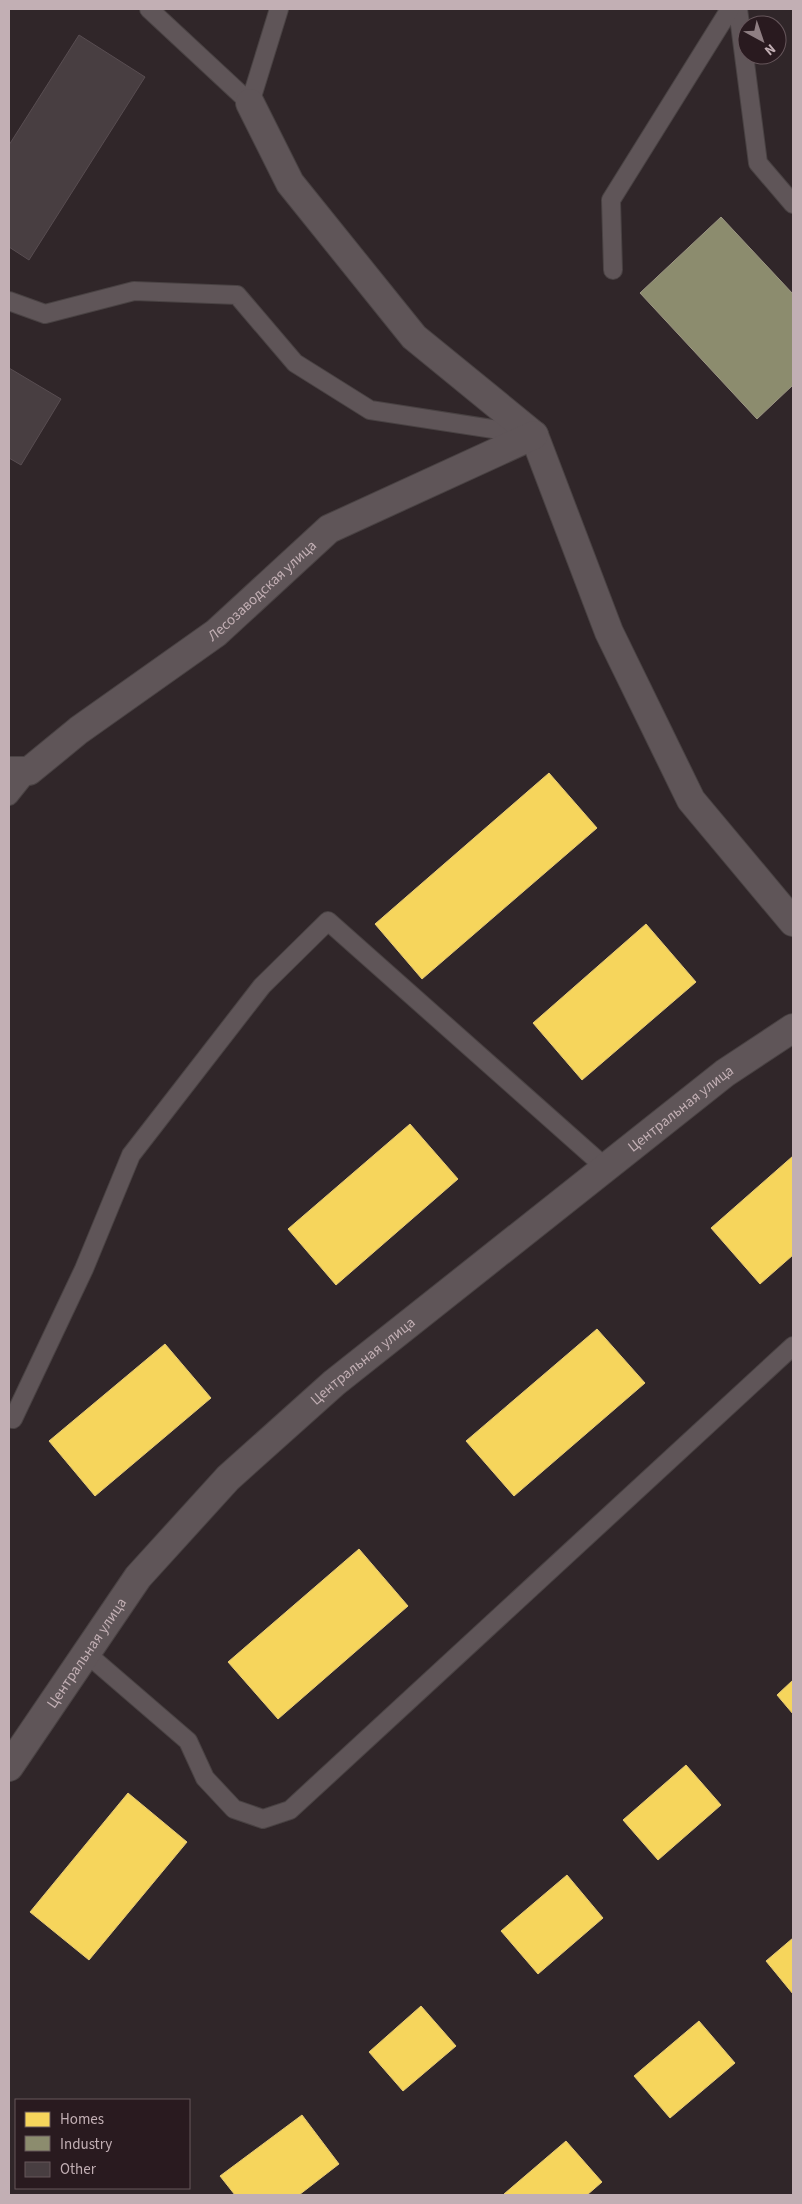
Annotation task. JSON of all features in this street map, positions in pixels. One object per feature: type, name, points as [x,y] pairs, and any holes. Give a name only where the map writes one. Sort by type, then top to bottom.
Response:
[{"type":"street","points":[[250,102],[290,183],[414,337],[534,435],[609,632],[691,800],[793,922]]},
{"type":"street","name":"Лесозаводская улица","points":[[19,771],[216,633],[329,529],[534,435]]},
{"type":"street","name":"Центральная улица","points":[[9,1767],[138,1577],[228,1478],[334,1384],[725,1073],[793,1028]]},
{"type":"lane","points":[[149,9],[250,102],[280,9]]},
{"type":"lane","points":[[614,270],[611,200],[730,9]]},
{"type":"lane","points":[[738,9],[758,164],[793,204]]},
{"type":"lane","points":[[9,301],[45,314],[134,291],[237,294],[295,363],[370,410],[534,435]]},
{"type":"lane","points":[[9,796],[19,771]]},
{"type":"lane","points":[[12,1420],[84,1269],[131,1155],[262,986],[328,922],[606,1168]]},
{"type":"lane","points":[[86,1653],[188,1741],[205,1778],[234,1809],[263,1819],[290,1810],[793,1346]]},
{"type":"building: Homes","points":[[549,773],[597,828],[422,979],[375,924]]},
{"type":"building: Homes","points":[[646,924],[696,982],[582,1080],[533,1023]]},
{"type":"building: Homes","points":[[410,1124],[458,1179],[336,1285],[288,1229]]},
{"type":"building: Homes","points":[[793,1156],[793,1255],[760,1284],[711,1228]]},
{"type":"building: Homes","points":[[597,1329],[645,1383],[514,1496],[466,1441]]},
{"type":"building: Homes","points":[[165,1344],[211,1398],[95,1496],[49,1441]]},
{"type":"building: Homes","points":[[359,1549],[408,1606],[278,1719],[228,1662]]},
{"type":"building: Homes","points":[[793,1680],[793,1714],[777,1695]]},
{"type":"building: Homes","points":[[686,1765],[721,1805],[658,1860],[623,1820]]},
{"type":"building: Homes","points":[[128,1793],[187,1842],[89,1960],[30,1912]]},
{"type":"building: Homes","points":[[567,1875],[603,1918],[538,1974],[501,1931]]},
{"type":"building: Homes","points":[[793,1938],[793,1994],[766,1961]]},
{"type":"building: Homes","points":[[421,2006],[456,2046],[403,2091],[369,2052]]},
{"type":"building: Homes","points":[[699,2021],[735,2063],[670,2118],[634,2076]]},
{"type":"building: Homes","points":[[302,2115],[339,2164],[299,2195],[235,2195],[220,2176]]},
{"type":"building: Homes","points":[[566,2141],[602,2182],[587,2195],[504,2194]]},
{"type":"building: Industry","points":[[721,217],[793,294],[793,385],[757,419],[640,293]]},
{"type":"building: Other","points":[[79,35],[145,77],[29,260],[9,247],[9,145]]},
{"type":"building: Other","points":[[9,368],[61,399],[21,465],[9,458]]}]
